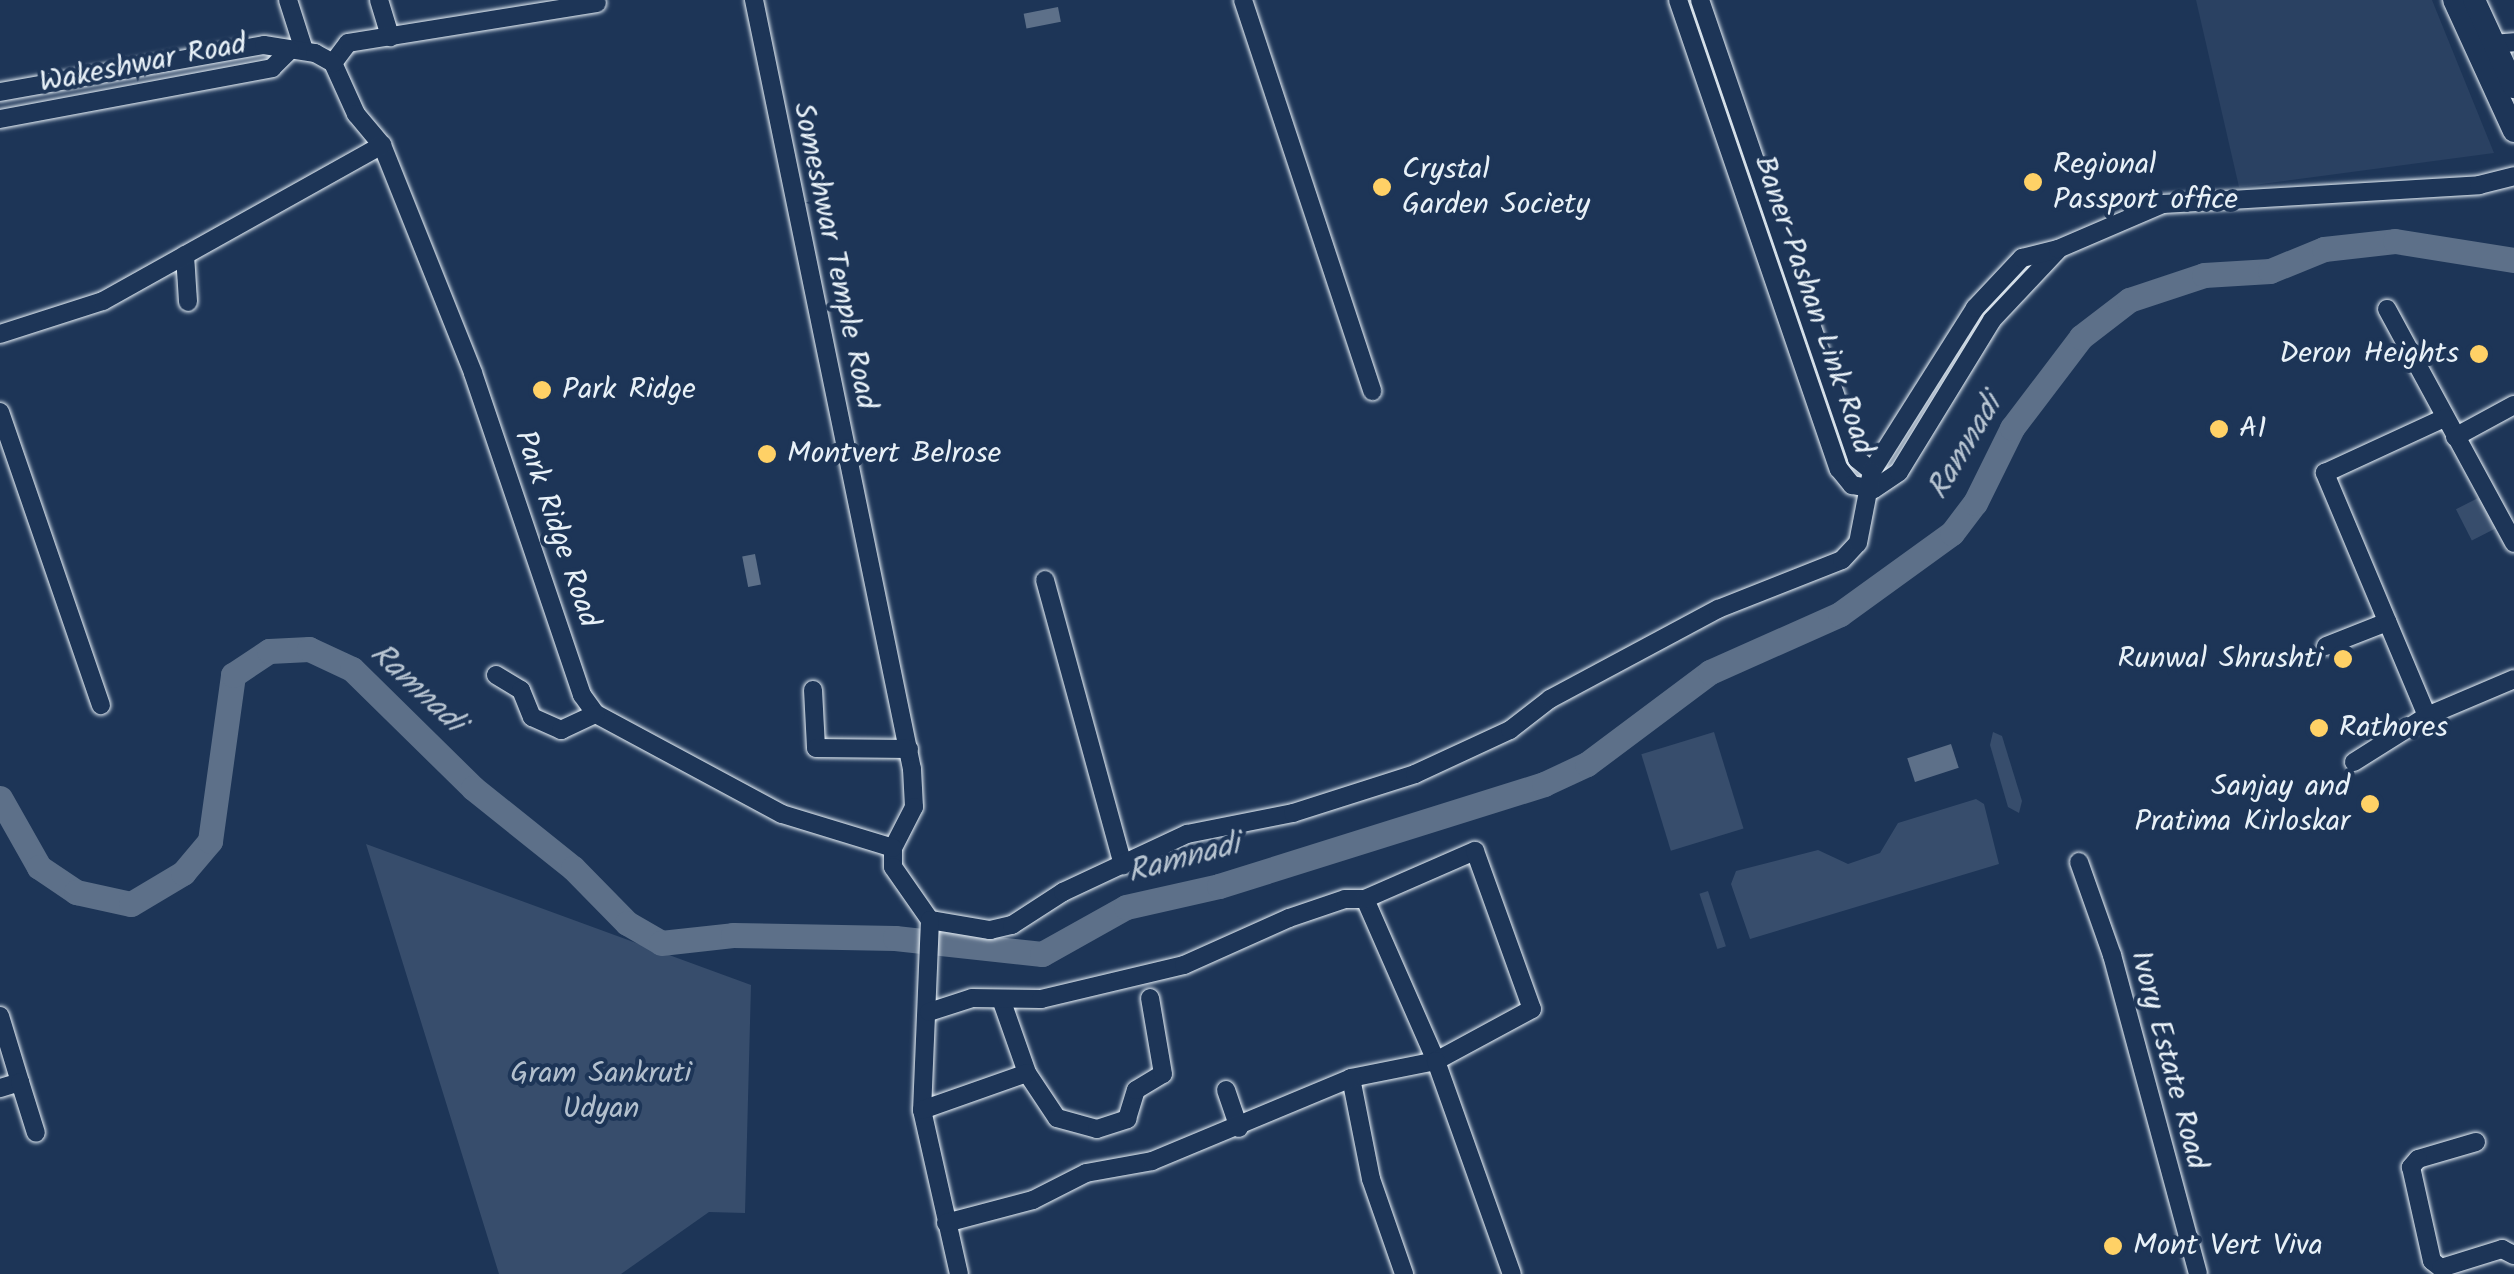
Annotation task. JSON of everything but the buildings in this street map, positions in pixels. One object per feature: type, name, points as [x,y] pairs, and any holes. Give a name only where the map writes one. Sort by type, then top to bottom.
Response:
[{"type":"main road","points":[[2454,0],[2514,132]]},
{"type":"main road","points":[[2474,0],[2504,43],[2514,88]]},
{"type":"street","points":[[288,0],[297,50]]},
{"type":"street","points":[[379,0],[390,38]]},
{"type":"street","name":"Someshwar Temple Road","points":[[754,0],[909,749],[914,808],[893,848]]},
{"type":"street","points":[[1243,0],[1372,391]]},
{"type":"street","name":"Baner-Pashan Link Road","points":[[1678,0],[1839,468],[1865,490],[1900,472],[1992,320],[2058,249]]},
{"type":"street","name":"Baner-Pashan Link Road","points":[[1700,0],[1857,459],[1872,471],[1995,280],[2022,258],[2058,249],[2126,217],[2196,199],[2479,185],[2514,176]]},
{"type":"street","points":[[333,64],[348,43],[597,3]]},
{"type":"street","name":"Wakeshwar Road","points":[[0,92],[259,45],[297,50],[333,64]]},
{"type":"street","name":"Wakeshwar Road","points":[[0,119],[272,68],[297,50]]},
{"type":"street","name":"Park Ridge Road","points":[[333,64],[356,114],[382,145],[473,373],[582,695],[596,714]]},
{"type":"street","points":[[89,73],[94,100]]},
{"type":"street","points":[[0,334],[104,301],[382,145]]},
{"type":"street","points":[[185,255],[188,302]]},
{"type":"street","points":[[2387,309],[2514,543]]},
{"type":"street","points":[[2455,437],[2514,406]]},
{"type":"street","points":[[0,412],[101,705]]},
{"type":"street","points":[[2427,716],[2324,473],[2444,418]]},
{"type":"street","points":[[930,920],[990,930],[1012,925],[1063,892],[1187,834],[1293,814],[1415,774],[1510,730],[1550,698],[1701,618],[1842,560],[1858,542],[1865,490],[1872,471]]},
{"type":"street","points":[[1045,580],[1123,866]]},
{"type":"street","points":[[2326,646],[2387,622]]},
{"type":"street","points":[[496,675],[521,690],[532,718],[561,730],[596,714],[782,814],[893,848],[900,881],[930,920],[922,1110],[958,1274]]},
{"type":"street","points":[[2354,762],[2427,716],[2514,678]]},
{"type":"street","points":[[813,690],[816,748],[909,749]]},
{"type":"street","points":[[929,1008],[972,998],[1041,999],[1184,966],[1289,918],[1365,899],[1476,850],[1532,1009],[1436,1060],[1351,1078],[1239,1128],[1132,1167],[1086,1173],[1033,1200],[969,1221],[946,1223]]},
{"type":"street","name":"Ivory Estate Road","points":[[2079,862],[2112,955],[2198,1274]]},
{"type":"street","points":[[1365,899],[1436,1060],[1512,1274]]},
{"type":"street","points":[[1001,999],[1027,1073],[1066,1122],[1097,1130],[1127,1118],[1136,1090],[1163,1074],[1150,998]]},
{"type":"street","points":[[0,1016],[5,1052],[20,1082],[36,1133]]},
{"type":"street","points":[[922,1110],[1027,1073]]},
{"type":"street","points":[[1351,1078],[1370,1179],[1404,1274]]},
{"type":"street","points":[[0,1088],[20,1082]]},
{"type":"street","points":[[1226,1090],[1239,1128]]},
{"type":"street","points":[[2476,1142],[2418,1159],[2411,1167],[2432,1260],[2441,1268],[2502,1249],[2514,1255]]},
{"type":"shaded area","points":[[2196,0],[2432,0],[2494,153],[2239,187]]},
{"type":"shaded area","points":[[1058,7],[1061,22],[1027,28],[1024,14]]},
{"type":"shaded area","points":[[755,554],[761,584],[748,587],[742,556]]},
{"type":"shaded area","points":[[1951,744],[1959,768],[1915,782],[1907,758]]},
{"type":"green space","points":[[2480,497],[2496,528],[2472,540],[2456,509]]},
{"type":"green space","points":[[1714,732],[1744,829],[1671,851],[1641,754]]},
{"type":"green space","points":[[1993,732],[2002,736],[2022,801],[2019,813],[2008,807],[1990,745]]},
{"type":"green space","points":[[1976,799],[1984,804],[1999,864],[1750,939],[1731,884],[1736,871],[1818,850],[1848,864],[1880,853],[1898,823]]},
{"type":"green space","name":"Gram Sankruti Udyan","points":[[366,844],[751,985],[745,1213],[709,1212],[621,1274],[499,1274]]},
{"type":"green space","points":[[1708,891],[1726,946],[1717,949],[1699,894]]},
{"type":"waterway","name":"Ramnadi","points":[[0,798],[39,867],[76,892],[131,904],[183,873],[210,841],[233,675],[269,651],[309,649],[352,669],[473,788],[573,868],[627,923],[661,943],[733,935],[895,938],[1042,954],[1126,907],[1219,886],[1544,784],[1587,764],[1710,672],[1840,614],[1952,533],[1975,503],[2012,428],[2081,337],[2129,300],[2204,275],[2270,271],[2324,249],[2395,241],[2514,260]]},
{"type":"place","name":"Regional Passport office","points":[[2033,182]]},
{"type":"place","name":"Crystal Garden Society","points":[[1382,187]]},
{"type":"place","name":"Deron Heights","points":[[2479,354]]},
{"type":"place","name":"Park Ridge","points":[[542,390]]},
{"type":"place","name":"A1","points":[[2219,429]]},
{"type":"place","name":"Montvert Belrose","points":[[767,454]]},
{"type":"place","name":"Runwal Shrushti","points":[[2343,659]]},
{"type":"place","name":"Rathores","points":[[2319,728]]},
{"type":"place","name":"Sanjay and Pratima Kirloskar","points":[[2370,804]]},
{"type":"place","name":"Mont Vert Viva","points":[[2113,1246]]}]
